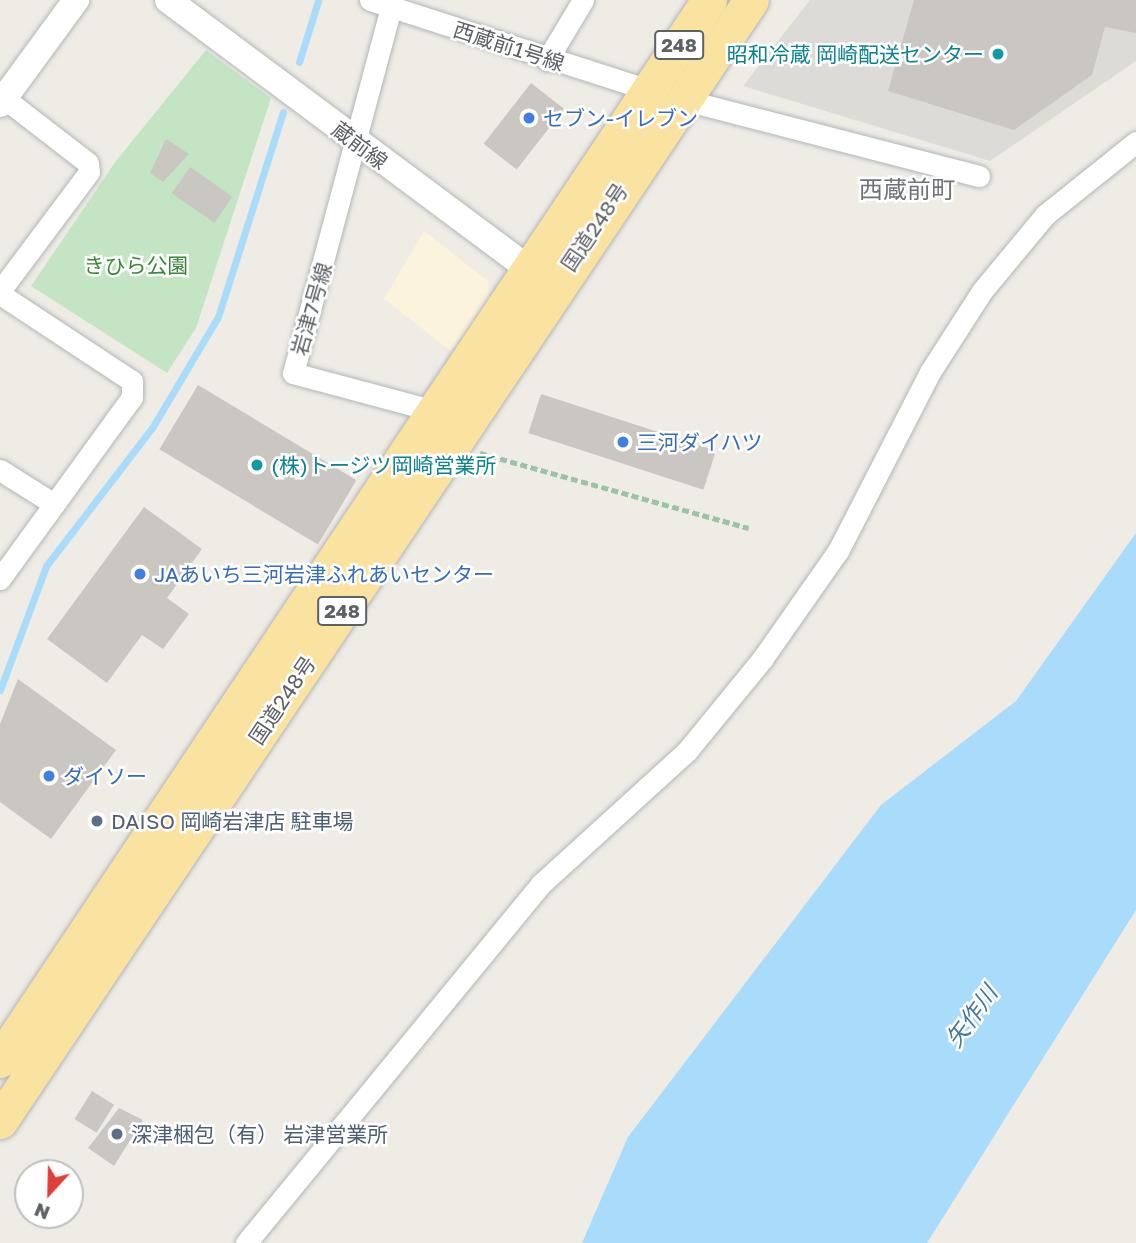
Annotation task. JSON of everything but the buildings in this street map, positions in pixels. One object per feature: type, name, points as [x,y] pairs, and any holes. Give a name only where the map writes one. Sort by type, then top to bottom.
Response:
[{"type":"highway","name":"国道248号","points":[[0,1121],[453,446],[542,279],[649,90],[709,0]]},
{"type":"highway","name":"国道248号","points":[[0,1060],[435,411],[542,279],[681,99],[751,0]]},
{"type":"street","points":[[0,579],[132,397],[132,381],[0,293],[89,172],[88,163],[1,99],[76,0]]},
{"type":"street","name":"蔵前線","points":[[168,0],[542,279]]},
{"type":"street","name":"西蔵前1号線","points":[[370,0],[392,3],[547,60],[649,90]]},
{"type":"street","points":[[547,60],[583,0]]},
{"type":"street","points":[[359,145],[392,3]]},
{"type":"street","points":[[681,99],[979,176]]},
{"type":"street","points":[[246,1243],[541,884],[687,751],[763,658],[838,551],[930,372],[982,292],[1045,215],[1136,142]]},
{"type":"street","name":"岩津7号線","points":[[359,145],[293,373],[435,411]]},
{"type":"street","points":[[0,470],[54,505]]},
{"type":"path","points":[[453,446],[749,528]]},
{"type":"shaded area","points":[[810,0],[1136,0],[1136,61],[990,161],[743,86]]},
{"type":"shaded area","points":[[424,231],[488,281],[490,305],[451,351],[384,299]]},
{"type":"green space","name":"きひら公園","points":[[206,50],[271,98],[196,328],[167,373],[31,286],[116,161]]},
{"type":"water","name":"矢作川","points":[[1136,533],[1136,910],[927,1243],[582,1243],[628,1137],[881,805],[1016,701]]},
{"type":"waterway","points":[[299,62],[318,1]]},
{"type":"waterway","points":[[0,690],[46,566],[152,428],[218,317],[283,112]]},
{"type":"place","name":"昭和冷蔵 岡崎配送センター","points":[[998,54]]},
{"type":"place","name":"セブン-イレブン","points":[[529,118]]},
{"type":"place","name":"三河ダイハツ","points":[[623,442]]},
{"type":"place","name":"(株)トージツ岡崎営業所","points":[[257,465]]},
{"type":"place","name":"JAあいち三河岩津ふれあいセンター","points":[[140,574]]},
{"type":"place","name":"ダイソー","points":[[49,776]]},
{"type":"place","name":"DAISO 岡崎岩津店 駐車場","points":[[97,821]]},
{"type":"place","name":"深津梱包（有） 岩津営業所","points":[[117,1134]]},
{"type":"district","name":"西蔵前町","points":[[907,189]]}]
